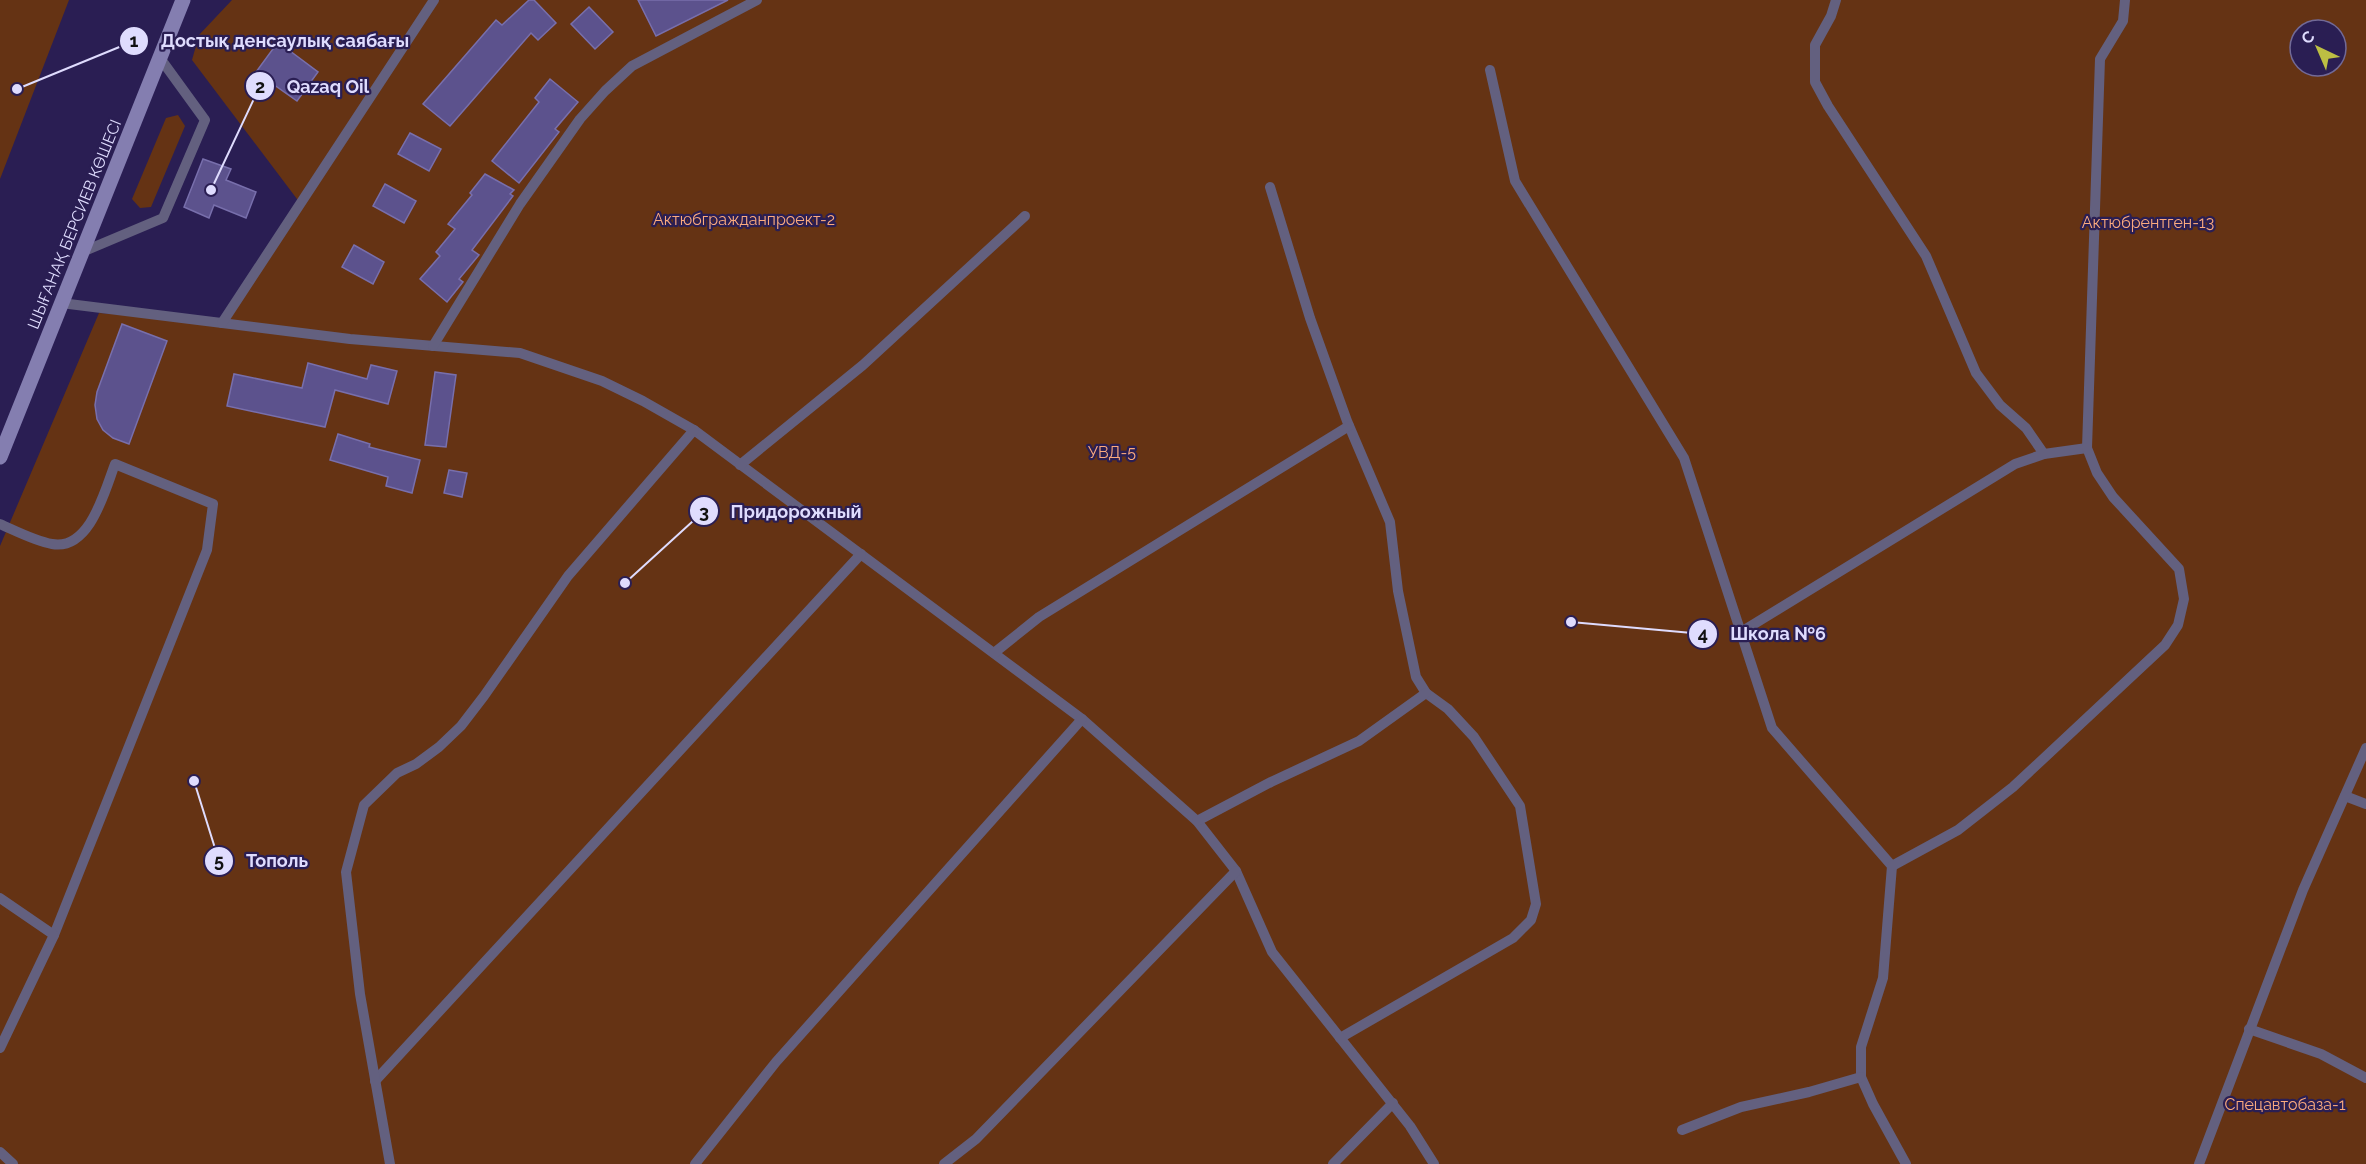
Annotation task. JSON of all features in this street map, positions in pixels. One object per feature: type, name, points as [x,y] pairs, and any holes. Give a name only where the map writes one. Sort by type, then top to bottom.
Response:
[{"type":"main road","name":"ШЫҒАНАҚ БЕРСИЕВ КӨШЕСІ","points":[[0,457],[184,2]]},
{"type":"lane","points":[[222,323],[434,0]]},
{"type":"lane","points":[[433,346],[520,204],[580,119],[605,91],[632,66],[757,0]]},
{"type":"lane","points":[[1836,0],[1831,16],[1815,45],[1815,82],[1828,106],[1926,256],[1976,373],[2000,405],[2026,428],[2044,454]]},
{"type":"lane","points":[[1892,866],[1958,830],[2013,787],[2165,645],[2178,625],[2184,599],[2179,569],[2113,498],[2097,473],[2087,448],[2100,59],[2123,21],[2125,0]]},
{"type":"lane","points":[[82,252],[163,218],[205,120],[160,58]]},
{"type":"lane","points":[[1490,70],[1515,181],[1684,458],[1772,728],[1892,866],[1883,978],[1861,1047],[1861,1077],[1878,1114],[1906,1164]]},
{"type":"lane","points":[[1270,187],[1310,318],[1349,426],[1390,522],[1398,591],[1416,677],[1426,693],[1448,709],[1474,737],[1520,806],[1536,904],[1531,920],[1513,938],[1340,1038]]},
{"type":"lane","points":[[740,465],[871,358],[1025,216]]},
{"type":"lane","points":[[61,303],[350,339],[520,352],[602,381],[694,430],[1082,718],[1197,821],[1236,871],[1272,952],[1410,1126],[1434,1164]]},
{"type":"lane","points":[[994,653],[1039,617],[1349,426]]},
{"type":"lane","points":[[390,1164],[360,994],[346,872],[364,805],[397,773],[416,764],[439,747],[461,726],[567,576],[694,430]]},
{"type":"lane","points":[[1741,632],[2015,464],[2044,454],[2087,448]]},
{"type":"lane","points":[[0,524],[54,544],[75,541],[92,522],[115,464],[213,504],[207,550],[54,935],[0,1048]]},
{"type":"lane","points":[[375,1080],[861,554]]},
{"type":"lane","points":[[1197,821],[1271,782],[1359,741],[1426,693]]},
{"type":"lane","points":[[695,1164],[776,1062],[1082,718]]},
{"type":"lane","points":[[2199,1164],[2303,890],[2366,748]]},
{"type":"lane","points":[[2345,796],[2366,804]]},
{"type":"lane","points":[[944,1164],[975,1139],[1236,871]]},
{"type":"lane","points":[[0,898],[54,935]]},
{"type":"lane","points":[[2249,1029],[2321,1054],[2366,1078]]},
{"type":"lane","points":[[1682,1130],[1741,1107],[1809,1092],[1861,1077]]},
{"type":"lane","points":[[1333,1164],[1392,1103]]},
{"type":"lane","points":[[0,1152],[13,1164]]},
{"type":"green space","points":[[0,0],[69,0],[0,179]]},
{"type":"green space","points":[[232,0],[2366,0],[2366,1164],[0,1164],[0,546],[99,313],[219,322],[300,203],[192,60],[199,35]]},
{"type":"green space","points":[[178,115],[185,126],[151,207],[140,208],[132,199],[166,118]]},
{"type":"building","points":[[529,0],[534,0],[556,23],[538,40],[531,33],[450,126],[423,104],[496,20],[502,25]]},
{"type":"building","points":[[638,0],[728,0],[656,36]]},
{"type":"building","points":[[589,7],[613,32],[595,49],[571,24]]},
{"type":"building","points":[[278,42],[318,72],[297,101],[256,72]]},
{"type":"building","points":[[550,79],[578,102],[555,129],[559,132],[519,183],[492,161],[539,102],[535,98]]},
{"type":"building","points":[[410,133],[441,149],[429,171],[398,154]]},
{"type":"building","points":[[203,159],[231,169],[226,180],[256,192],[246,218],[214,205],[209,218],[184,207]]},
{"type":"building","points":[[485,174],[514,190],[510,194],[513,196],[472,250],[479,255],[459,279],[463,282],[447,302],[420,279],[440,256],[436,252],[455,229],[448,224],[472,195],[470,193]]},
{"type":"building","points":[[385,184],[416,201],[404,223],[373,206]]},
{"type":"building","points":[[354,245],[384,262],[373,284],[342,267]]},
{"type":"building","points":[[122,324],[167,341],[129,444],[113,438],[103,430],[97,419],[95,405],[97,392]]},
{"type":"building","points":[[308,363],[367,379],[371,365],[397,371],[388,404],[335,390],[325,427],[227,406],[234,374],[302,388]]},
{"type":"building","points":[[435,372],[456,375],[446,447],[425,445]]},
{"type":"building","points":[[338,434],[370,444],[369,447],[420,460],[412,493],[386,486],[388,477],[330,460]]},
{"type":"building","points":[[449,470],[467,473],[462,497],[444,493]]},
{"type":"place","name":"Достық денсаулық саябағы","points":[[17,89]]},
{"type":"place","name":"Qazaq Oil","points":[[211,190]]},
{"type":"place","name":"Придорожный","points":[[625,583]]},
{"type":"place","name":"Школа №6","points":[[1571,622]]},
{"type":"place","name":"Тополь","points":[[194,781]]},
{"type":"park label","name":"Актюбгражданпроект-2","points":[[744,219]]},
{"type":"park label","name":"Актюбрентген-13","points":[[2148,222]]},
{"type":"park label","name":"УВД-5","points":[[1112,452]]},
{"type":"park label","name":"Спецавтобаза-1","points":[[2285,1104]]}]
